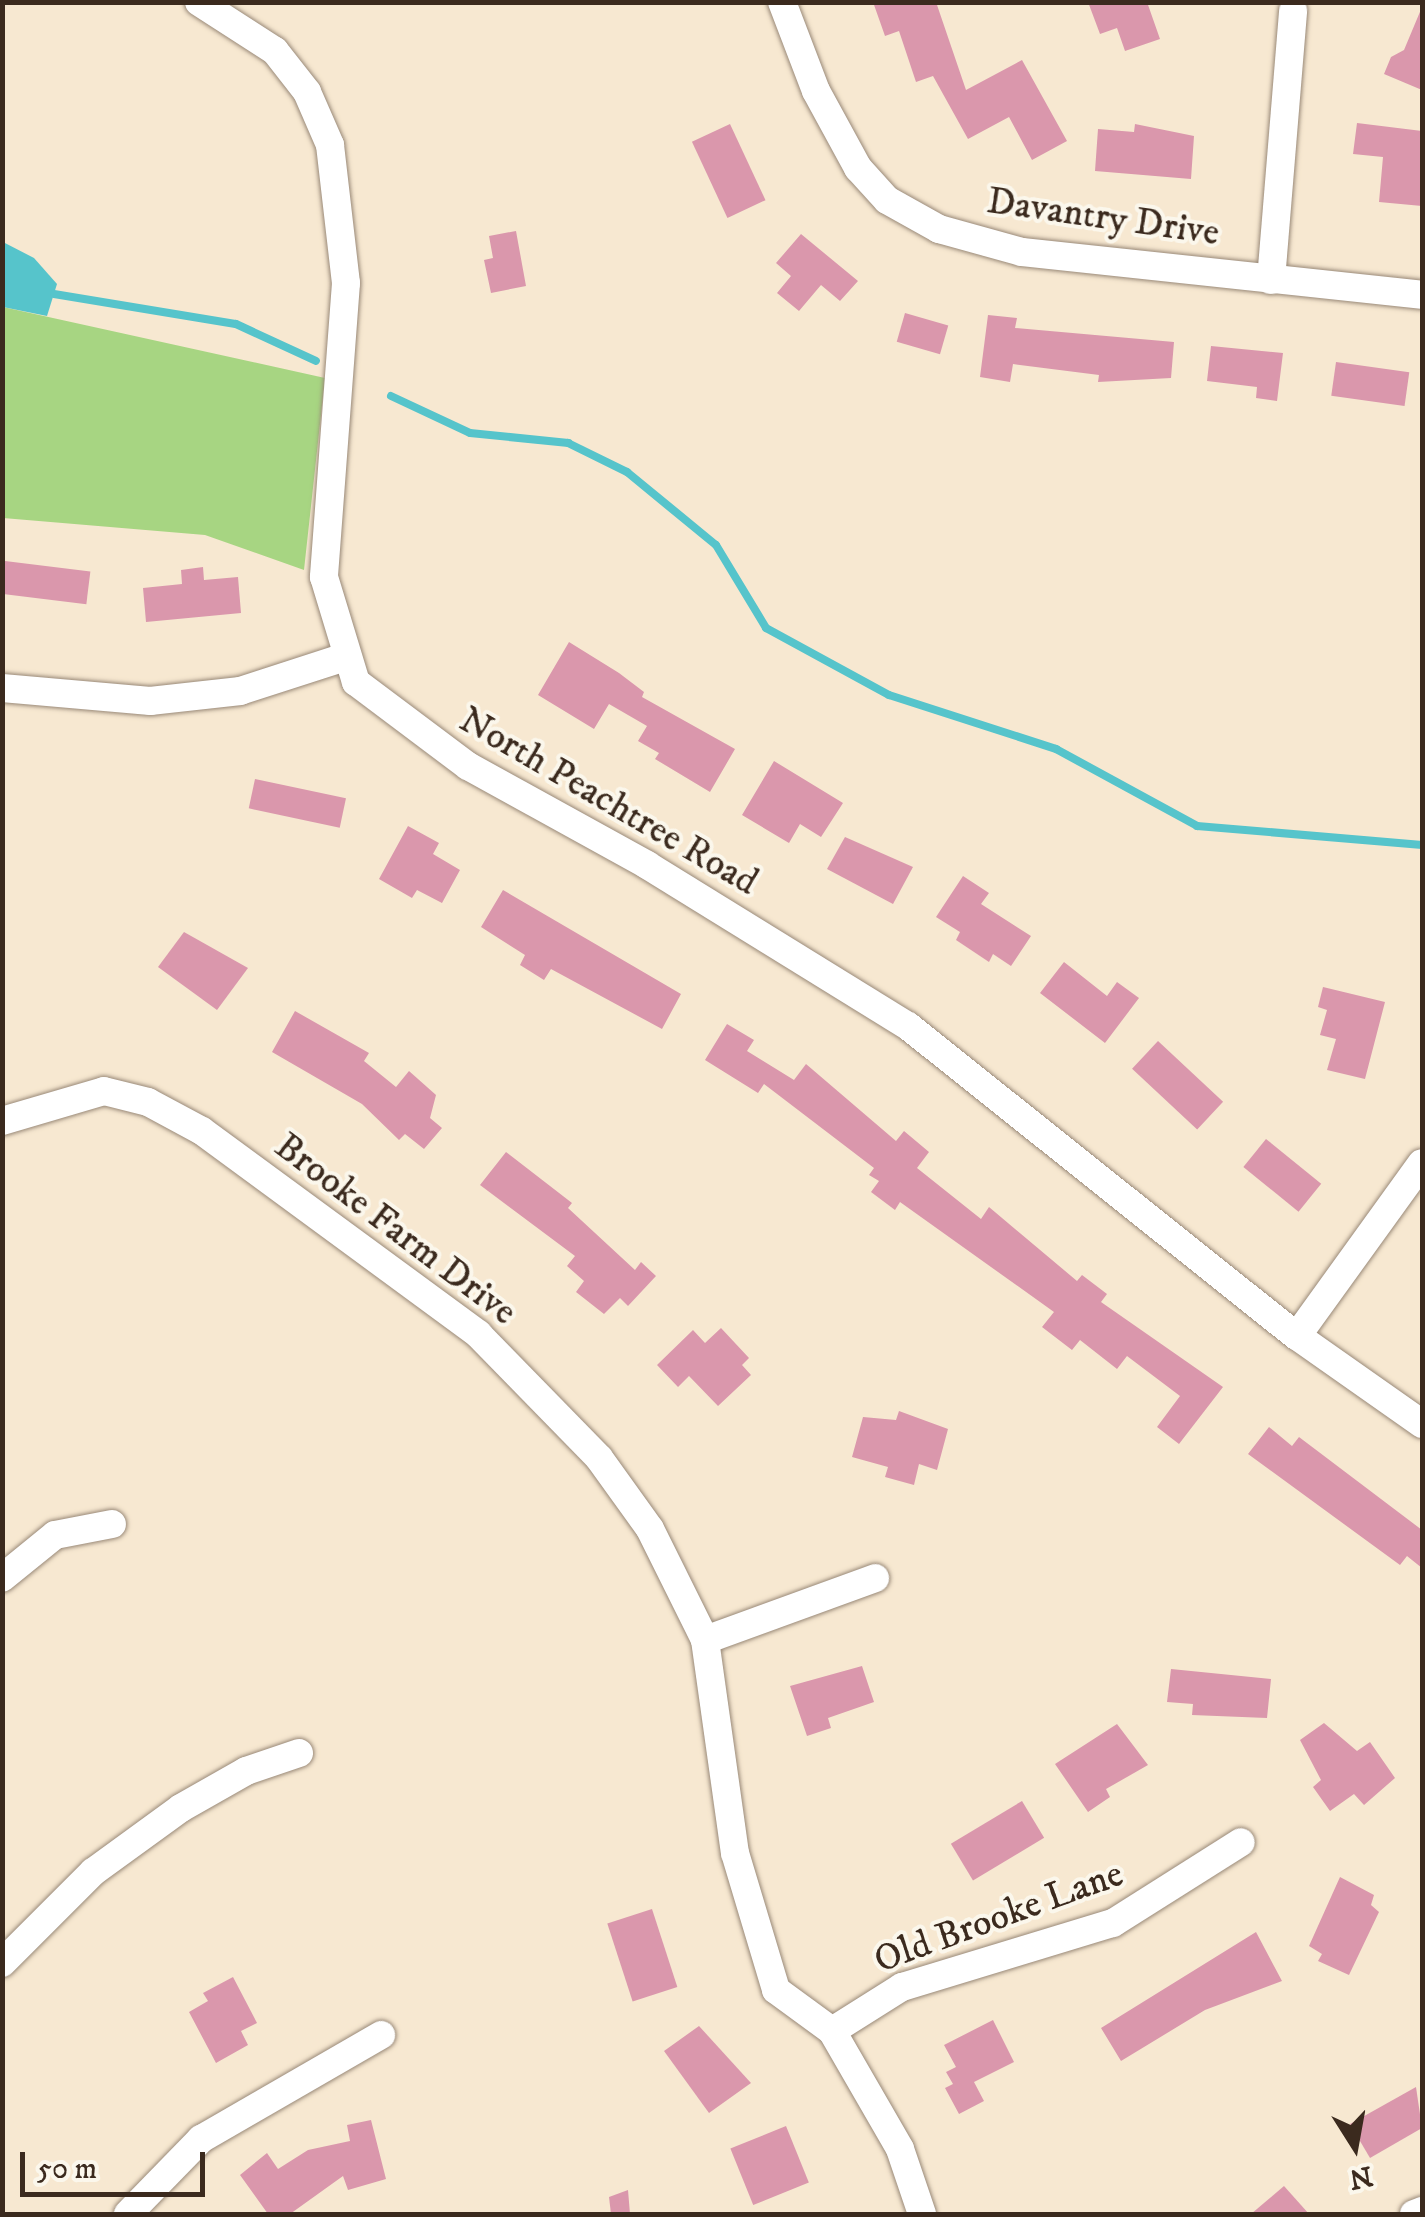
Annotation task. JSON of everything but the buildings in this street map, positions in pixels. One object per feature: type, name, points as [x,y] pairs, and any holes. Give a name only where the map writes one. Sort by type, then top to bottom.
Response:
[{"type":"street","name":"North Peachtree Road","points":[[198,2],[276,52],[307,92],[330,145],[346,283],[324,577],[345,657],[356,682],[401,722],[468,766],[647,866],[908,1026],[1297,1336],[1422,1424]]},
{"type":"street","name":"Davantry Drive","points":[[782,2],[835,134],[887,200],[938,229],[1022,252],[1422,295]]},
{"type":"street","points":[[1270,280],[1294,11]]},
{"type":"street","points":[[2,688],[150,700],[240,691],[345,657]]},
{"type":"street","name":"Brooke Farm Drive","points":[[2,1121],[104,1091],[148,1102],[202,1131],[478,1334],[599,1458],[650,1530],[705,1640],[734,1853],[776,1990],[832,2031],[900,2149],[922,2214]]},
{"type":"street","points":[[1297,1336],[1422,1162]]},
{"type":"street","points":[[2,1578],[56,1535],[112,1524]]},
{"type":"street","points":[[705,1640],[875,1578]]},
{"type":"street","points":[[2,1963],[93,1872],[182,1808],[246,1770],[299,1753]]},
{"type":"street","name":"Old Brooke Lane","points":[[832,2031],[902,1987],[1113,1923],[1240,1842]]},
{"type":"street","points":[[128,2214],[202,2139],[381,2035]]},
{"type":"street","points":[[1414,2214],[1422,2211]]},
{"type":"green space","points":[[3,307],[325,378],[304,570],[205,535],[3,518]]},
{"type":"water","points":[[3,242],[34,258],[57,284],[47,316],[3,307]]},
{"type":"waterway","points":[[54,294],[236,324],[316,361]]},
{"type":"waterway","points":[[391,396],[470,433],[568,443],[627,472],[716,545],[766,628],[889,695],[1056,749],[1197,826],[1422,845]]}]
